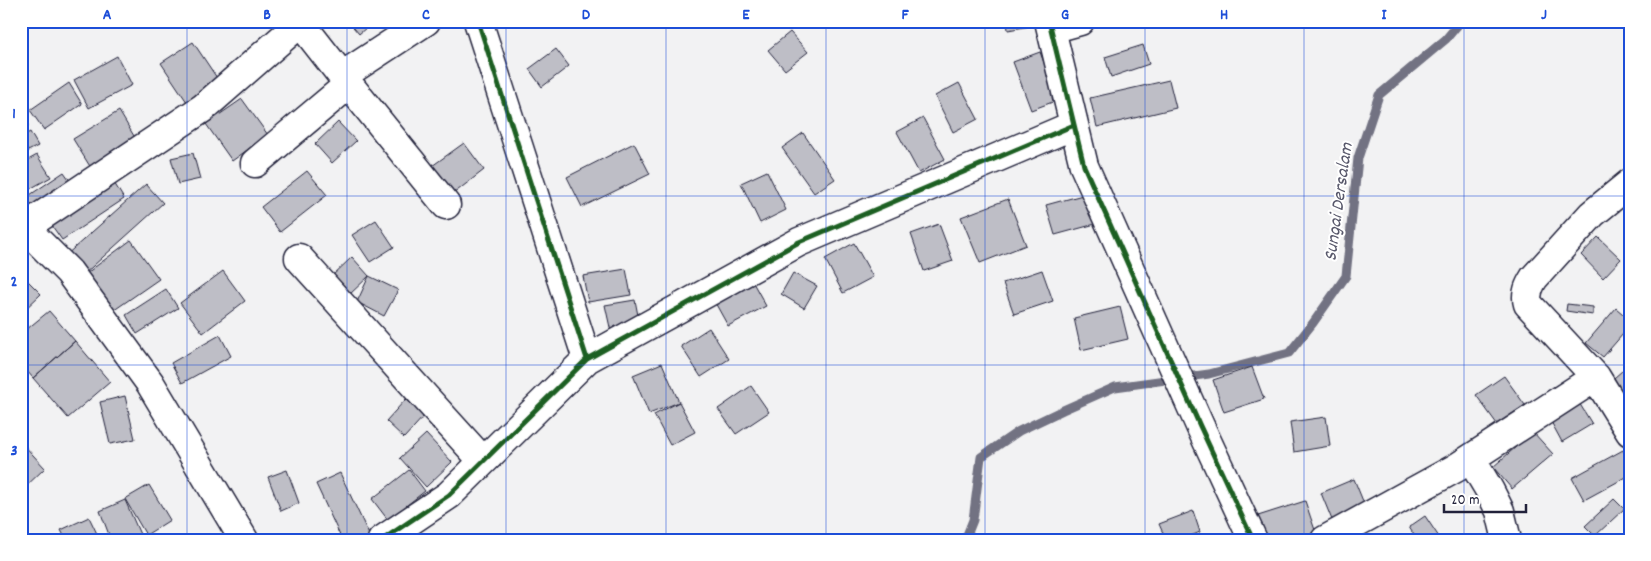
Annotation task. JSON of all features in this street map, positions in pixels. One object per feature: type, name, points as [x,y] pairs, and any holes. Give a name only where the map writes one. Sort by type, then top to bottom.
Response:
[{"type":"street","points":[[255,163],[345,81],[426,21]]},
{"type":"street","points":[[478,21],[588,359]]},
{"type":"street","points":[[1080,21],[1050,25],[1084,166],[1253,540]]},
{"type":"street","points":[[244,540],[150,383],[69,272],[23,225],[203,108],[299,22],[446,206]]},
{"type":"street","points":[[382,540],[449,495],[588,359],[799,242],[1074,124]]},
{"type":"street","points":[[1630,183],[1592,214],[1534,278],[1527,293],[1528,304],[1596,377],[1630,432]]},
{"type":"street","points":[[299,258],[483,461]]},
{"type":"street","points":[[1325,540],[1471,459],[1596,377]]},
{"type":"street","points":[[1471,459],[1500,511],[1506,540]]},
{"type":"building","points":[[348,21],[374,21],[359,34]]},
{"type":"building","points":[[1007,21],[1042,21],[1042,24],[1008,30]]},
{"type":"building","points":[[790,32],[808,52],[785,70],[768,50]]},
{"type":"building","points":[[193,42],[219,81],[187,102],[161,63]]},
{"type":"building","points":[[1143,45],[1149,64],[1111,77],[1105,57]]},
{"type":"building","points":[[556,49],[569,66],[542,87],[529,69]]},
{"type":"building","points":[[1040,52],[1058,100],[1031,110],[1013,62]]},
{"type":"building","points":[[117,56],[132,85],[89,108],[74,80]]},
{"type":"building","points":[[1169,80],[1176,108],[1097,127],[1090,98]]},
{"type":"building","points":[[69,83],[82,104],[44,130],[30,110]]},
{"type":"building","points":[[959,83],[978,119],[953,132],[935,96]]},
{"type":"building","points":[[242,99],[268,135],[232,161],[206,124]]},
{"type":"building","points":[[21,111],[24,111],[28,126],[21,128]]},
{"type":"building","points":[[119,111],[137,141],[91,168],[73,139]]},
{"type":"building","points":[[923,118],[945,159],[919,173],[897,132]]},
{"type":"building","points":[[338,122],[356,141],[332,163],[315,144]]},
{"type":"building","points":[[30,132],[38,146],[28,151],[21,137]]},
{"type":"building","points":[[803,133],[835,179],[814,193],[782,148]]},
{"type":"building","points":[[464,143],[484,170],[453,194],[432,166]]},
{"type":"building","points":[[634,143],[650,174],[582,207],[567,177]]},
{"type":"building","points":[[193,153],[200,179],[178,184],[171,158]]},
{"type":"building","points":[[37,155],[51,177],[21,194],[21,164]]},
{"type":"building","points":[[307,171],[327,195],[280,232],[261,207]]},
{"type":"building","points":[[767,171],[786,210],[760,223],[741,183]]},
{"type":"building","points":[[64,172],[76,189],[21,214],[21,201]]},
{"type":"building","points":[[113,181],[124,199],[62,240],[50,223]]},
{"type":"building","points":[[146,184],[163,203],[83,275],[65,256]]},
{"type":"building","points":[[1090,193],[1099,223],[1055,235],[1046,205]]},
{"type":"building","points":[[1008,199],[1026,245],[980,263],[961,217]]},
{"type":"building","points":[[376,220],[394,247],[370,262],[352,235]]},
{"type":"building","points":[[939,224],[953,261],[924,271],[911,234]]},
{"type":"building","points":[[1598,237],[1621,259],[1603,278],[1581,255]]},
{"type":"building","points":[[131,240],[159,279],[110,313],[83,276]]},
{"type":"building","points":[[854,243],[873,277],[843,293],[825,259]]},
{"type":"building","points":[[352,257],[369,276],[348,296],[331,277]]},
{"type":"building","points":[[626,269],[631,295],[588,302],[583,276]]},
{"type":"building","points":[[1042,270],[1053,301],[1014,314],[1003,283]]},
{"type":"building","points":[[223,271],[245,301],[203,333],[180,303]]},
{"type":"building","points":[[793,273],[817,286],[804,308],[781,294]]},
{"type":"building","points":[[369,276],[398,290],[384,316],[357,302]]},
{"type":"building","points":[[26,279],[41,294],[21,313],[21,284]]},
{"type":"building","points":[[751,279],[766,306],[728,326],[713,299]]},
{"type":"building","points":[[166,289],[178,308],[137,334],[126,315]]},
{"type":"building","points":[[635,300],[640,326],[611,332],[605,305]]},
{"type":"building","points":[[1567,304],[1593,307],[1593,315],[1566,311]]},
{"type":"building","points":[[1120,307],[1128,339],[1081,350],[1074,318]]},
{"type":"building","points":[[1616,308],[1630,320],[1630,326],[1603,357],[1586,343]]},
{"type":"building","points":[[49,311],[75,341],[33,378],[21,364],[21,334]]},
{"type":"building","points":[[709,328],[729,359],[701,377],[681,346]]},
{"type":"building","points":[[220,335],[231,356],[182,383],[171,363]]},
{"type":"building","points":[[75,341],[110,382],[68,418],[33,378]]},
{"type":"building","points":[[662,363],[679,402],[649,414],[633,375]]},
{"type":"building","points":[[1630,364],[1630,393],[1620,401],[1607,384]]},
{"type":"building","points":[[1252,367],[1264,399],[1224,412],[1213,380]]},
{"type":"building","points":[[1504,376],[1525,405],[1497,424],[1476,395]]},
{"type":"building","points":[[751,386],[769,412],[736,434],[718,409]]},
{"type":"building","points":[[125,396],[135,439],[110,444],[100,402]]},
{"type":"building","points":[[406,399],[424,416],[404,438],[386,421]]},
{"type":"building","points":[[1578,401],[1592,424],[1562,442],[1549,418]]},
{"type":"building","points":[[679,402],[695,432],[670,445],[654,415]]},
{"type":"building","points":[[1326,417],[1330,446],[1294,452],[1290,422]]},
{"type":"building","points":[[1533,432],[1553,454],[1512,489],[1493,467]]},
{"type":"building","points":[[426,434],[452,462],[426,487],[400,458]]},
{"type":"building","points":[[21,442],[45,468],[21,491]]},
{"type":"building","points":[[1623,450],[1630,463],[1630,475],[1584,500],[1572,478]]},
{"type":"building","points":[[287,470],[299,503],[281,511],[268,477]]},
{"type":"building","points":[[409,470],[425,491],[388,520],[372,499]]},
{"type":"building","points":[[340,473],[371,539],[369,540],[342,540],[316,484]]},
{"type":"building","points":[[1354,479],[1365,506],[1332,520],[1321,493]]},
{"type":"building","points":[[149,485],[170,520],[146,535],[125,499]]},
{"type":"building","points":[[1614,499],[1624,509],[1595,536],[1585,526]]},
{"type":"building","points":[[125,500],[142,539],[111,540],[100,511]]},
{"type":"building","points":[[1305,501],[1317,536],[1306,540],[1266,540],[1258,516]]},
{"type":"building","points":[[1193,511],[1200,532],[1181,540],[1166,540],[1159,524]]},
{"type":"building","points":[[1425,516],[1441,540],[1417,540],[1409,527]]},
{"type":"building","points":[[89,517],[100,540],[66,540],[61,530]]},
{"type":"waterway","name":"Sungai Dersalam","points":[[965,540],[973,520],[981,457],[1019,431],[1115,387],[1209,374],[1289,353],[1346,276],[1358,158],[1379,95],[1446,39],[1461,21]]},
{"type":"cycle path","points":[[382,540],[449,495],[587,359],[478,21]]},
{"type":"cycle path","points":[[1049,21],[1084,166],[1253,540]]},
{"type":"cycle path","points":[[587,359],[799,242],[1074,125]]}]
